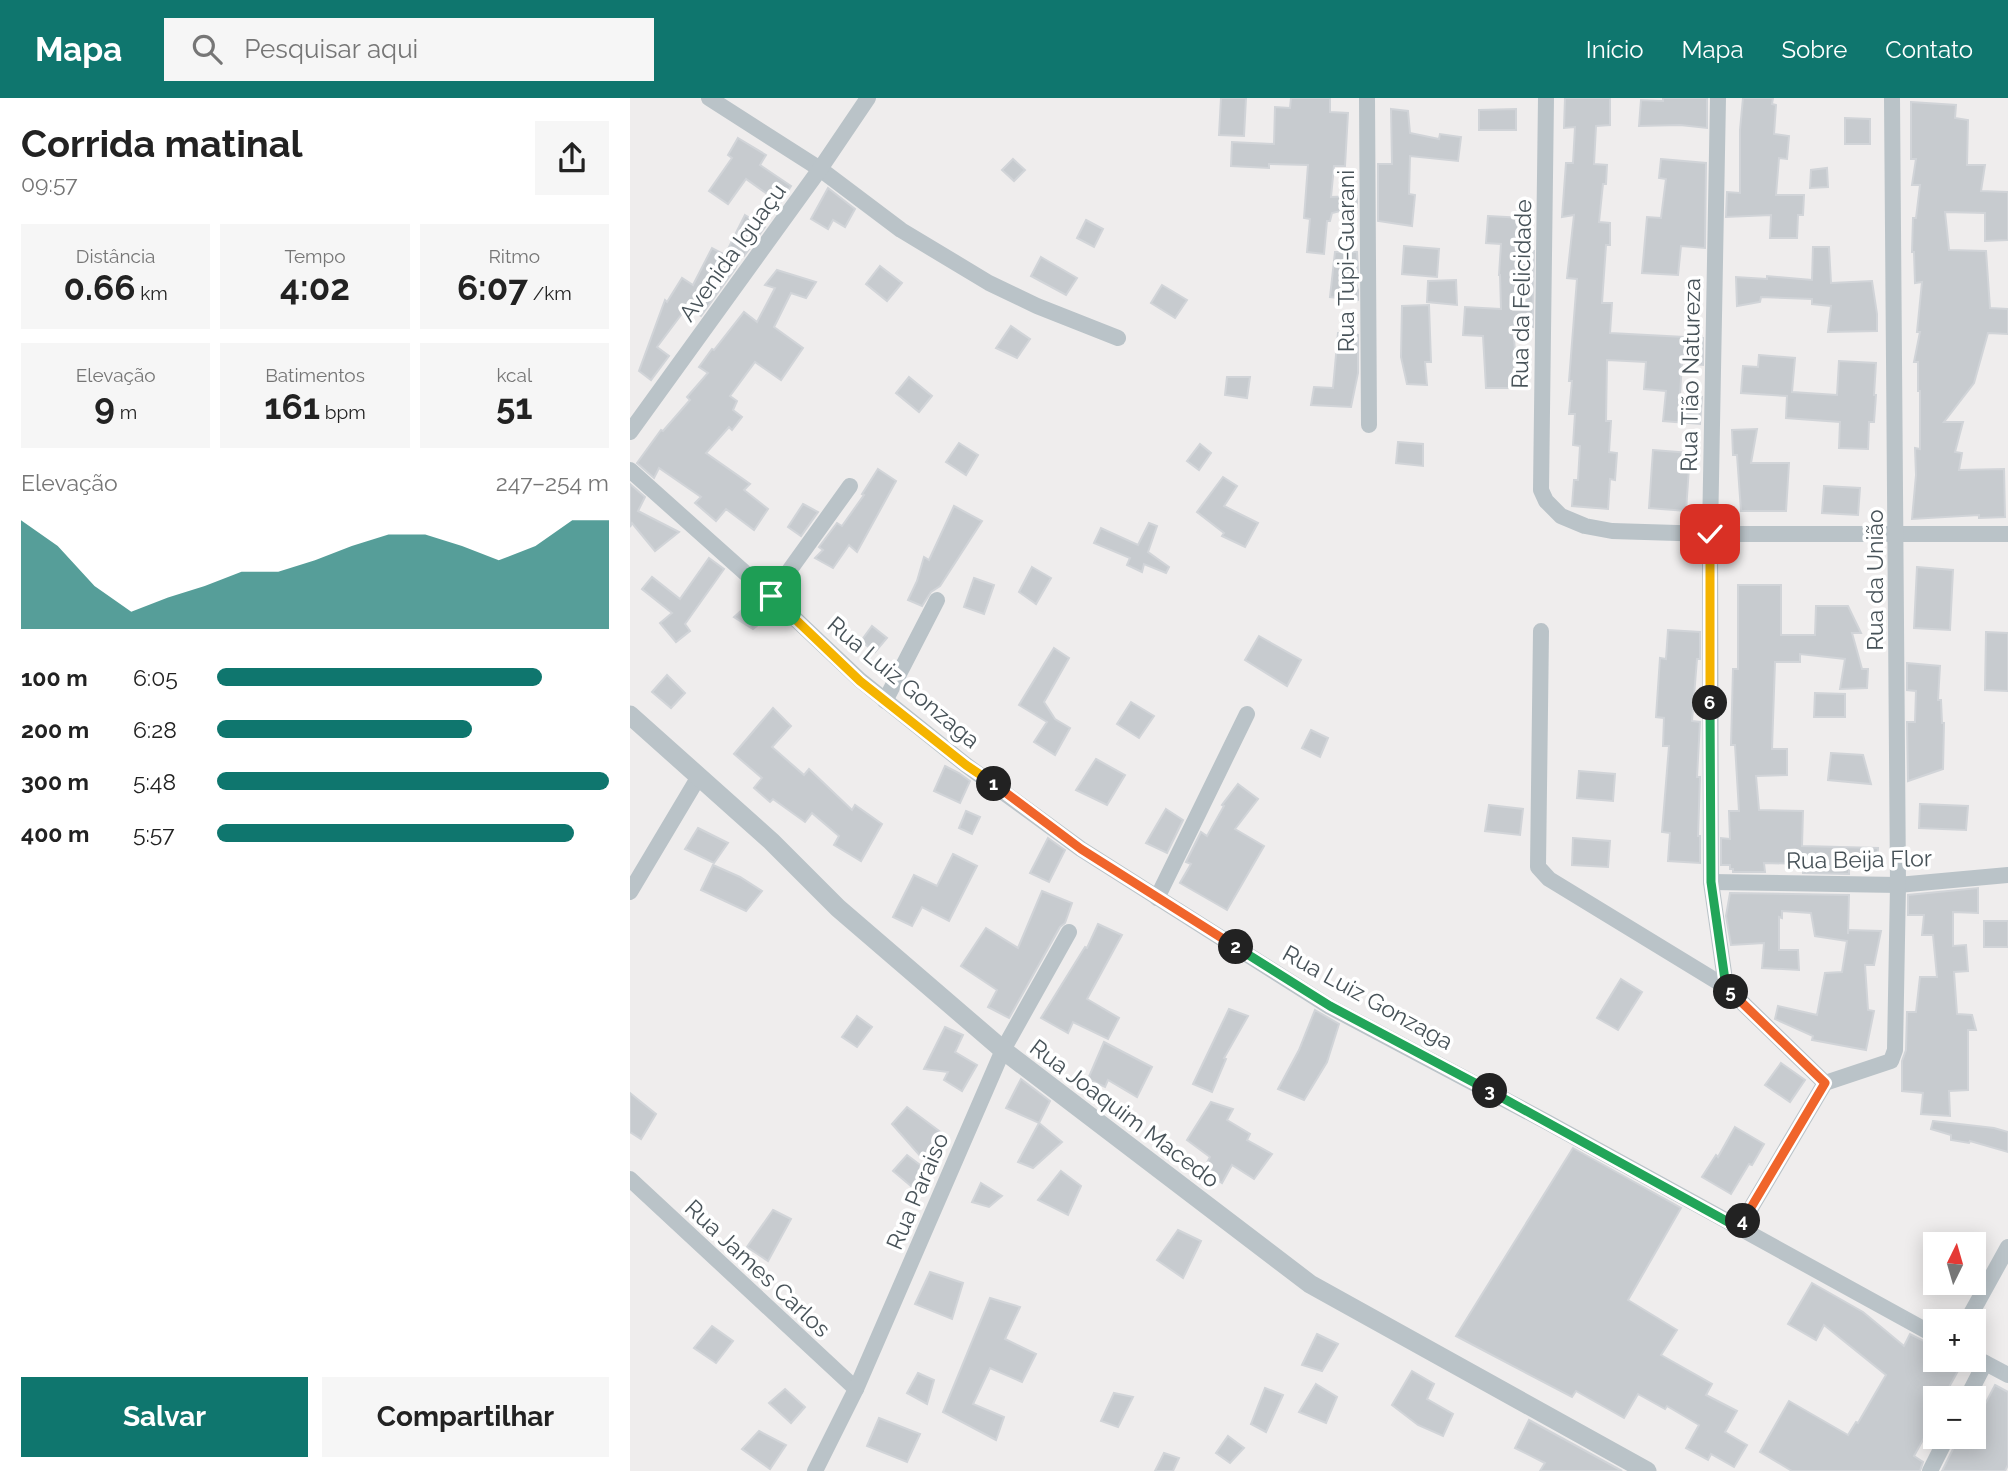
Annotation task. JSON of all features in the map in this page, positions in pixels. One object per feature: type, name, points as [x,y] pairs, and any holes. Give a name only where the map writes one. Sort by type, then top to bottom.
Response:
[{"type":"street","points":[[709,98],[820,169],[901,230],[989,284],[1118,338]]},
{"type":"street","name":"Avenida Iguaçu","points":[[630,432],[820,169],[868,98]]},
{"type":"street","name":"Rua Tupi-Guarani","points":[[1367,98],[1369,425]]},
{"type":"street","name":"Rua da Felicidade","points":[[1546,98],[1541,490],[1546,501],[1561,516],[1585,526],[1612,531],[1710,534]]},
{"type":"street","name":"Rua Tião Natureza","points":[[1718,98],[1710,534],[1711,882],[1726,987]]},
{"type":"street","name":"Rua da União","points":[[1825,1083],[1891,1061],[1895,1050],[1898,886],[1897,534],[1892,98]]},
{"type":"street","name":"Rua Luiz Gonzaga","points":[[630,470],[771,596],[860,681],[966,765],[1081,849],[1330,1006],[1923,1329]]},
{"type":"street","points":[[771,596],[850,486]]},
{"type":"street","points":[[1710,534],[2008,534]]},
{"type":"street","points":[[886,701],[937,600]]},
{"type":"street","points":[[1541,631],[1538,867],[1549,879],[1726,987],[1825,1083],[1739,1228]]},
{"type":"street","points":[[1157,898],[1247,714]]},
{"type":"street","name":"Rua Joaquim Macedo","points":[[630,715],[771,841],[838,908],[1003,1050],[1310,1284],[1647,1471]]},
{"type":"street","points":[[630,892],[698,778]]},
{"type":"street","name":"Rua Beija Flor","points":[[1711,882],[1898,886],[2008,875]]},
{"type":"street","name":"Rua Paraiso","points":[[815,1471],[856,1390],[1003,1050],[1069,932]]},
{"type":"street","name":"Rua James Carlos","points":[[630,1179],[856,1390]]},
{"type":"street","points":[[1973,1309],[2008,1247]]},
{"type":"street","points":[[1986,1364],[2008,1375]]},
{"type":"street","points":[[1930,1471],[1941,1449]]},
{"type":"building","points":[[1221,98],[1246,98],[1244,136],[1219,135]]},
{"type":"building","points":[[1291,98],[1330,98],[1330,112],[1348,113],[1345,166],[1334,166],[1331,197],[1357,196],[1357,207],[1332,213],[1330,221],[1327,221],[1324,254],[1307,252],[1310,219],[1304,218],[1308,165],[1269,164],[1269,168],[1231,166],[1232,142],[1274,144],[1275,107],[1290,108]]},
{"type":"building","points":[[1565,98],[1610,98],[1610,125],[1596,126],[1594,164],[1607,165],[1599,222],[1610,223],[1610,245],[1606,245],[1602,303],[1612,303],[1610,333],[1703,338],[1703,365],[1682,363],[1680,395],[1702,397],[1700,424],[1663,421],[1666,391],[1644,389],[1646,362],[1607,360],[1606,421],[1611,421],[1609,452],[1617,453],[1615,480],[1610,479],[1608,509],[1572,506],[1574,480],[1578,480],[1580,446],[1573,445],[1575,414],[1569,414],[1577,279],[1567,278],[1574,215],[1562,217],[1566,163],[1573,163],[1575,127],[1564,128]]},
{"type":"building","points":[[1663,98],[1707,98],[1707,128],[1680,125],[1639,126],[1641,100],[1663,101]]},
{"type":"building","points":[[1743,98],[1773,98],[1772,104],[1776,105],[1774,134],[1789,136],[1787,159],[1779,158],[1776,195],[1804,195],[1803,215],[1798,215],[1797,238],[1770,238],[1771,215],[1726,217],[1727,192],[1740,193]]},
{"type":"building","points":[[1911,102],[1956,105],[1955,118],[1968,120],[1967,165],[1985,165],[1981,191],[2008,192],[2008,240],[1985,241],[1985,213],[1945,212],[1949,250],[1986,251],[1990,308],[2008,309],[2008,334],[1988,333],[1974,383],[1944,422],[1963,422],[1955,452],[1962,453],[1959,470],[2004,469],[2005,517],[1979,518],[1979,515],[1912,519],[1916,475],[1915,448],[1920,449],[1918,362],[1914,362],[1920,332],[1917,332],[1922,282],[1915,283],[1912,252],[1913,218],[1916,218],[1920,185],[1912,185],[1916,159],[1911,159]]},
{"type":"building","points":[[1391,109],[1408,111],[1410,133],[1439,139],[1440,134],[1461,137],[1458,161],[1410,156],[1409,194],[1415,195],[1412,226],[1378,221],[1378,164],[1392,164]]},
{"type":"building","points":[[1516,109],[1516,130],[1479,130],[1479,110]]},
{"type":"building","points":[[1845,118],[1870,119],[1870,144],[1845,144]]},
{"type":"building","points":[[738,138],[766,155],[760,165],[791,186],[780,203],[746,179],[728,204],[709,191],[732,158],[728,155]]},
{"type":"building","points":[[1013,159],[1025,170],[1014,181],[1002,170]]},
{"type":"building","points":[[1661,159],[1706,163],[1705,248],[1681,246],[1678,275],[1642,273],[1647,217],[1661,218],[1666,179],[1659,178]]},
{"type":"building","points":[[1827,168],[1828,187],[1810,188],[1811,170]]},
{"type":"building","points":[[828,188],[855,209],[845,227],[833,220],[828,229],[811,219]]},
{"type":"building","points":[[745,215],[765,227],[744,256],[742,255],[701,316],[687,307],[657,347],[669,356],[651,380],[639,371],[665,300],[667,302],[682,278],[693,285],[712,248],[725,255]]},
{"type":"building","points":[[1488,216],[1524,218],[1522,250],[1534,251],[1533,327],[1513,328],[1516,361],[1526,361],[1527,388],[1486,388],[1483,336],[1463,335],[1465,307],[1501,309],[1501,244],[1486,243]]},
{"type":"building","points":[[1086,220],[1103,229],[1094,247],[1077,238]]},
{"type":"building","points":[[1404,246],[1439,249],[1437,277],[1402,274]]},
{"type":"building","points":[[1813,247],[1829,247],[1831,283],[1872,281],[1877,331],[1828,332],[1831,306],[1812,304],[1812,299],[1761,297],[1760,302],[1737,306],[1736,277],[1767,279],[1767,276],[1812,280]]},
{"type":"building","points":[[1335,252],[1357,252],[1358,274],[1353,274],[1358,300],[1330,297]]},
{"type":"building","points":[[1041,257],[1077,278],[1066,295],[1031,276]]},
{"type":"building","points":[[880,266],[902,283],[887,301],[866,284]]},
{"type":"building","points":[[777,270],[816,282],[806,298],[791,293],[774,327],[803,348],[781,380],[755,362],[730,396],[737,401],[733,410],[742,417],[732,430],[729,427],[706,453],[750,484],[744,490],[768,509],[754,530],[726,509],[716,521],[695,503],[701,497],[659,468],[654,478],[637,463],[661,430],[663,431],[690,400],[687,397],[708,373],[699,367],[712,349],[714,350],[744,312],[757,322],[775,288],[765,285]]},
{"type":"building","points":[[1456,280],[1457,305],[1427,302],[1428,281]]},
{"type":"building","points":[[1162,285],[1187,300],[1175,318],[1151,303]]},
{"type":"building","points":[[1429,305],[1431,362],[1425,362],[1427,385],[1407,384],[1401,357],[1402,306]]},
{"type":"building","points":[[1011,326],[1030,339],[1017,358],[996,348]]},
{"type":"building","points":[[1338,333],[1358,335],[1358,373],[1351,407],[1311,405],[1314,387],[1333,388]]},
{"type":"building","points":[[1759,355],[1795,358],[1792,392],[1837,395],[1839,361],[1876,363],[1874,422],[1869,422],[1868,449],[1839,448],[1840,422],[1786,418],[1787,396],[1741,393],[1743,366],[1758,367]]},
{"type":"building","points":[[909,377],[932,396],[919,412],[896,393]]},
{"type":"building","points":[[1227,377],[1250,377],[1247,398],[1225,395]]},
{"type":"building","points":[[1757,429],[1751,463],[1789,463],[1786,511],[1741,511],[1737,455],[1733,455],[1732,430]]},
{"type":"building","points":[[1398,442],[1423,444],[1423,466],[1396,463]]},
{"type":"building","points":[[959,443],[978,455],[966,475],[946,462]]},
{"type":"building","points":[[1200,444],[1211,453],[1199,470],[1187,461]]},
{"type":"building","points":[[1653,450],[1690,453],[1686,511],[1649,508]]},
{"type":"building","points":[[878,469],[896,481],[857,552],[849,545],[833,568],[815,558],[823,550],[819,547],[837,523],[842,526],[864,495],[862,494]]},
{"type":"building","points":[[1223,477],[1237,486],[1224,506],[1258,523],[1245,547],[1222,536],[1224,533],[1197,512]]},
{"type":"building","points":[[630,484],[645,497],[638,511],[679,532],[655,551],[632,523],[630,527]]},
{"type":"building","points":[[1824,486],[1860,488],[1858,515],[1822,513]]},
{"type":"building","points":[[803,504],[818,512],[801,536],[788,527]]},
{"type":"building","points":[[954,506],[982,521],[940,586],[931,592],[922,606],[908,600],[924,557],[929,560]]},
{"type":"building","points":[[1149,523],[1157,526],[1148,552],[1169,567],[1166,573],[1144,564],[1142,572],[1127,565],[1130,558],[1094,543],[1101,528],[1138,545]]},
{"type":"building","points":[[709,558],[724,569],[685,624],[690,631],[676,642],[660,623],[672,613],[642,589],[652,577],[680,599]]},
{"type":"building","points":[[1032,567],[1051,578],[1036,604],[1019,592]]},
{"type":"building","points":[[1917,567],[1953,570],[1950,630],[1914,628]]},
{"type":"building","points":[[974,578],[994,585],[984,614],[964,607]]},
{"type":"building","points":[[1738,585],[1781,585],[1781,635],[1815,635],[1816,606],[1848,606],[1861,633],[1852,633],[1862,669],[1868,669],[1867,688],[1840,689],[1845,659],[1800,654],[1800,662],[1775,662],[1772,749],[1787,749],[1787,775],[1756,776],[1759,810],[1803,811],[1802,846],[1878,848],[1877,867],[1849,866],[1849,874],[1803,873],[1803,864],[1764,863],[1765,872],[1733,872],[1730,865],[1721,865],[1721,838],[1730,839],[1729,811],[1739,811],[1735,745],[1731,745],[1733,669],[1738,669]]},
{"type":"building","points":[[750,603],[765,619],[753,629],[734,617]]},
{"type":"building","points":[[872,626],[887,638],[875,652],[861,641]]},
{"type":"building","points":[[1668,630],[1700,632],[1700,659],[1697,659],[1692,721],[1700,722],[1697,777],[1700,777],[1700,863],[1668,861],[1670,833],[1662,832],[1669,746],[1663,746],[1664,718],[1656,717],[1660,658],[1666,659]]},
{"type":"building","points":[[1986,632],[2008,633],[2008,691],[1985,690]]},
{"type":"building","points":[[1259,636],[1301,660],[1287,686],[1245,660]]},
{"type":"building","points":[[1054,648],[1069,658],[1044,702],[1055,719],[1070,728],[1055,755],[1034,742],[1047,722],[1019,705]]},
{"type":"building","points":[[1907,663],[1940,666],[1938,700],[1941,700],[1944,723],[1943,769],[1908,781],[1907,722],[1915,722],[1916,691],[1907,690]]},
{"type":"building","points":[[667,675],[685,693],[671,708],[652,692]]},
{"type":"building","points":[[1815,693],[1845,694],[1845,717],[1814,717]]},
{"type":"building","points":[[1131,702],[1154,716],[1139,738],[1117,724]]},
{"type":"building","points":[[773,708],[791,726],[772,747],[804,775],[809,769],[852,810],[855,805],[882,824],[861,861],[834,845],[839,836],[812,813],[805,822],[773,799],[770,802],[754,788],[762,778],[734,754]]},
{"type":"building","points":[[1311,730],[1328,738],[1320,757],[1302,748]]},
{"type":"building","points":[[1831,753],[1863,755],[1871,784],[1828,780]]},
{"type":"building","points":[[1096,759],[1125,775],[1107,805],[1076,790]]},
{"type":"building","points":[[945,766],[970,781],[960,803],[934,791]]},
{"type":"building","points":[[1579,771],[1615,774],[1613,801],[1577,798]]},
{"type":"building","points":[[1238,784],[1258,799],[1235,829],[1264,846],[1227,910],[1180,883],[1191,864],[1186,862],[1201,832],[1207,836],[1224,806],[1222,805]]},
{"type":"building","points":[[1920,804],[1968,806],[1966,830],[1919,828]]},
{"type":"building","points":[[1489,805],[1523,809],[1520,835],[1485,831]]},
{"type":"building","points":[[1166,809],[1183,820],[1167,853],[1146,843]]},
{"type":"building","points":[[966,811],[980,817],[972,834],[959,828]]},
{"type":"building","points":[[698,828],[728,843],[714,863],[685,849]]},
{"type":"building","points":[[1048,838],[1065,850],[1049,882],[1030,873]]},
{"type":"building","points":[[1573,838],[1610,841],[1608,867],[1572,865]]},
{"type":"building","points":[[953,854],[977,866],[949,921],[922,907],[912,926],[893,917],[914,875],[937,886]]},
{"type":"building","points":[[713,865],[762,891],[746,911],[701,890]]},
{"type":"building","points":[[1978,888],[1978,913],[1953,912],[1953,946],[1966,945],[1968,971],[1954,972],[1957,1014],[1972,1015],[1976,1030],[1968,1030],[1968,1090],[1949,1091],[1950,1116],[1921,1114],[1923,1093],[1902,1091],[1907,1012],[1916,1012],[1920,977],[1937,977],[1933,935],[1922,935],[1924,915],[1908,915],[1908,895]]},
{"type":"building","points":[[1042,891],[1072,903],[1065,923],[1060,927],[1009,1018],[988,1007],[997,990],[961,966],[986,928],[1018,948]]},
{"type":"building","points":[[1730,893],[1849,895],[1848,930],[1881,931],[1874,965],[1865,965],[1868,1010],[1874,1011],[1866,1050],[1812,1040],[1813,1036],[1775,1019],[1778,1006],[1817,1015],[1825,973],[1842,972],[1847,941],[1815,936],[1811,913],[1782,911],[1782,918],[1779,917],[1779,950],[1798,950],[1799,970],[1762,968],[1764,943],[1731,945],[1726,916]]},
{"type":"building","points":[[1984,921],[2008,921],[2008,947],[1984,947]]},
{"type":"building","points":[[1098,924],[1122,935],[1087,999],[1119,1018],[1108,1039],[1073,1022],[1068,1033],[1041,1018],[1085,947],[1087,948]]},
{"type":"building","points":[[1621,979],[1642,992],[1618,1030],[1597,1018]]},
{"type":"building","points":[[1229,1009],[1248,1016],[1224,1058],[1226,1059],[1212,1092],[1193,1084]]},
{"type":"building","points":[[1315,1010],[1339,1024],[1327,1062],[1304,1100],[1278,1089],[1299,1050]]},
{"type":"building","points":[[857,1016],[872,1027],[857,1047],[842,1037]]},
{"type":"building","points":[[945,1027],[963,1035],[955,1052],[977,1065],[962,1091],[944,1080],[948,1072],[924,1069]]},
{"type":"building","points":[[1104,1042],[1152,1067],[1137,1097],[1108,1080],[1105,1087],[1088,1079]]},
{"type":"building","points":[[1781,1063],[1805,1080],[1790,1102],[1765,1085]]},
{"type":"building","points":[[1021,1079],[1050,1101],[1039,1123],[1006,1108]]},
{"type":"building","points":[[630,1093],[656,1114],[641,1139],[630,1132]]},
{"type":"building","points":[[1211,1102],[1233,1109],[1227,1120],[1250,1134],[1247,1140],[1272,1154],[1254,1179],[1232,1165],[1222,1183],[1203,1170],[1210,1157],[1187,1140]]},
{"type":"building","points":[[907,1107],[943,1134],[922,1158],[892,1124]]},
{"type":"building","points":[[1933,1121],[2008,1132],[2008,1152],[1970,1141],[1951,1140],[1951,1135],[1931,1129]]},
{"type":"building","points":[[1039,1123],[1062,1142],[1033,1168],[1018,1162]]},
{"type":"building","points":[[1735,1127],[1764,1144],[1731,1194],[1702,1177],[1716,1155],[1718,1157]]},
{"type":"building","points":[[1573,1148],[1681,1208],[1628,1300],[1677,1330],[1661,1355],[1712,1384],[1706,1395],[1737,1411],[1725,1432],[1747,1445],[1734,1467],[1711,1454],[1708,1460],[1686,1448],[1699,1425],[1667,1406],[1665,1409],[1638,1394],[1624,1418],[1576,1391],[1572,1397],[1456,1336]]},
{"type":"building","points":[[907,1155],[924,1168],[911,1186],[893,1171]]},
{"type":"building","points":[[1061,1171],[1081,1186],[1068,1215],[1038,1200]]},
{"type":"building","points":[[981,1183],[1002,1196],[989,1207],[972,1202]]},
{"type":"building","points":[[773,1210],[791,1219],[768,1261],[747,1247]]},
{"type":"building","points":[[1178,1230],[1201,1241],[1183,1278],[1157,1260]]},
{"type":"building","points":[[930,1272],[963,1283],[952,1319],[915,1304]]},
{"type":"building","points":[[1812,1283],[1863,1312],[1904,1346],[1910,1334],[1923,1340],[1923,1372],[1957,1372],[1950,1386],[1923,1386],[1923,1440],[1914,1456],[1923,1462],[1920,1471],[1792,1471],[1760,1452],[1789,1401],[1848,1435],[1886,1375],[1824,1325],[1816,1340],[1788,1324]]},
{"type":"building","points":[[990,1298],[1020,1307],[1005,1339],[1036,1354],[1022,1382],[990,1368],[973,1404],[1004,1417],[996,1440],[943,1412]]},
{"type":"building","points":[[712,1326],[733,1341],[716,1363],[694,1348]]},
{"type":"building","points":[[1317,1334],[1338,1344],[1322,1371],[1302,1365]]},
{"type":"building","points":[[1412,1371],[1434,1384],[1427,1399],[1453,1414],[1443,1436],[1418,1425],[1392,1405]]},
{"type":"building","points":[[918,1373],[934,1380],[927,1404],[907,1393]]},
{"type":"building","points":[[1316,1384],[1337,1397],[1326,1423],[1299,1412]]},
{"type":"building","points":[[1995,1385],[2008,1392],[2008,1465],[2005,1471],[1942,1471],[1953,1449],[1986,1449],[1986,1402]]},
{"type":"building","points":[[1265,1388],[1283,1395],[1266,1432],[1251,1424]]},
{"type":"building","points":[[785,1389],[805,1407],[791,1423],[769,1403]]},
{"type":"building","points":[[1114,1393],[1133,1397],[1118,1427],[1101,1421]]},
{"type":"building","points":[[879,1418],[920,1434],[907,1462],[867,1446]]},
{"type":"building","points":[[1529,1420],[1622,1471],[1540,1471],[1545,1463],[1515,1448]]},
{"type":"building","points":[[759,1431],[786,1445],[770,1469],[742,1449]]},
{"type":"building","points":[[1228,1436],[1244,1448],[1230,1463],[1216,1453]]},
{"type":"building","points":[[1164,1453],[1179,1458],[1173,1471],[1155,1471]]},
{"type":"route","points":[[771,596],[860,681],[966,765],[1081,849],[1330,1006],[1739,1228],[1825,1083],[1726,987],[1711,882],[1710,534]]}]
